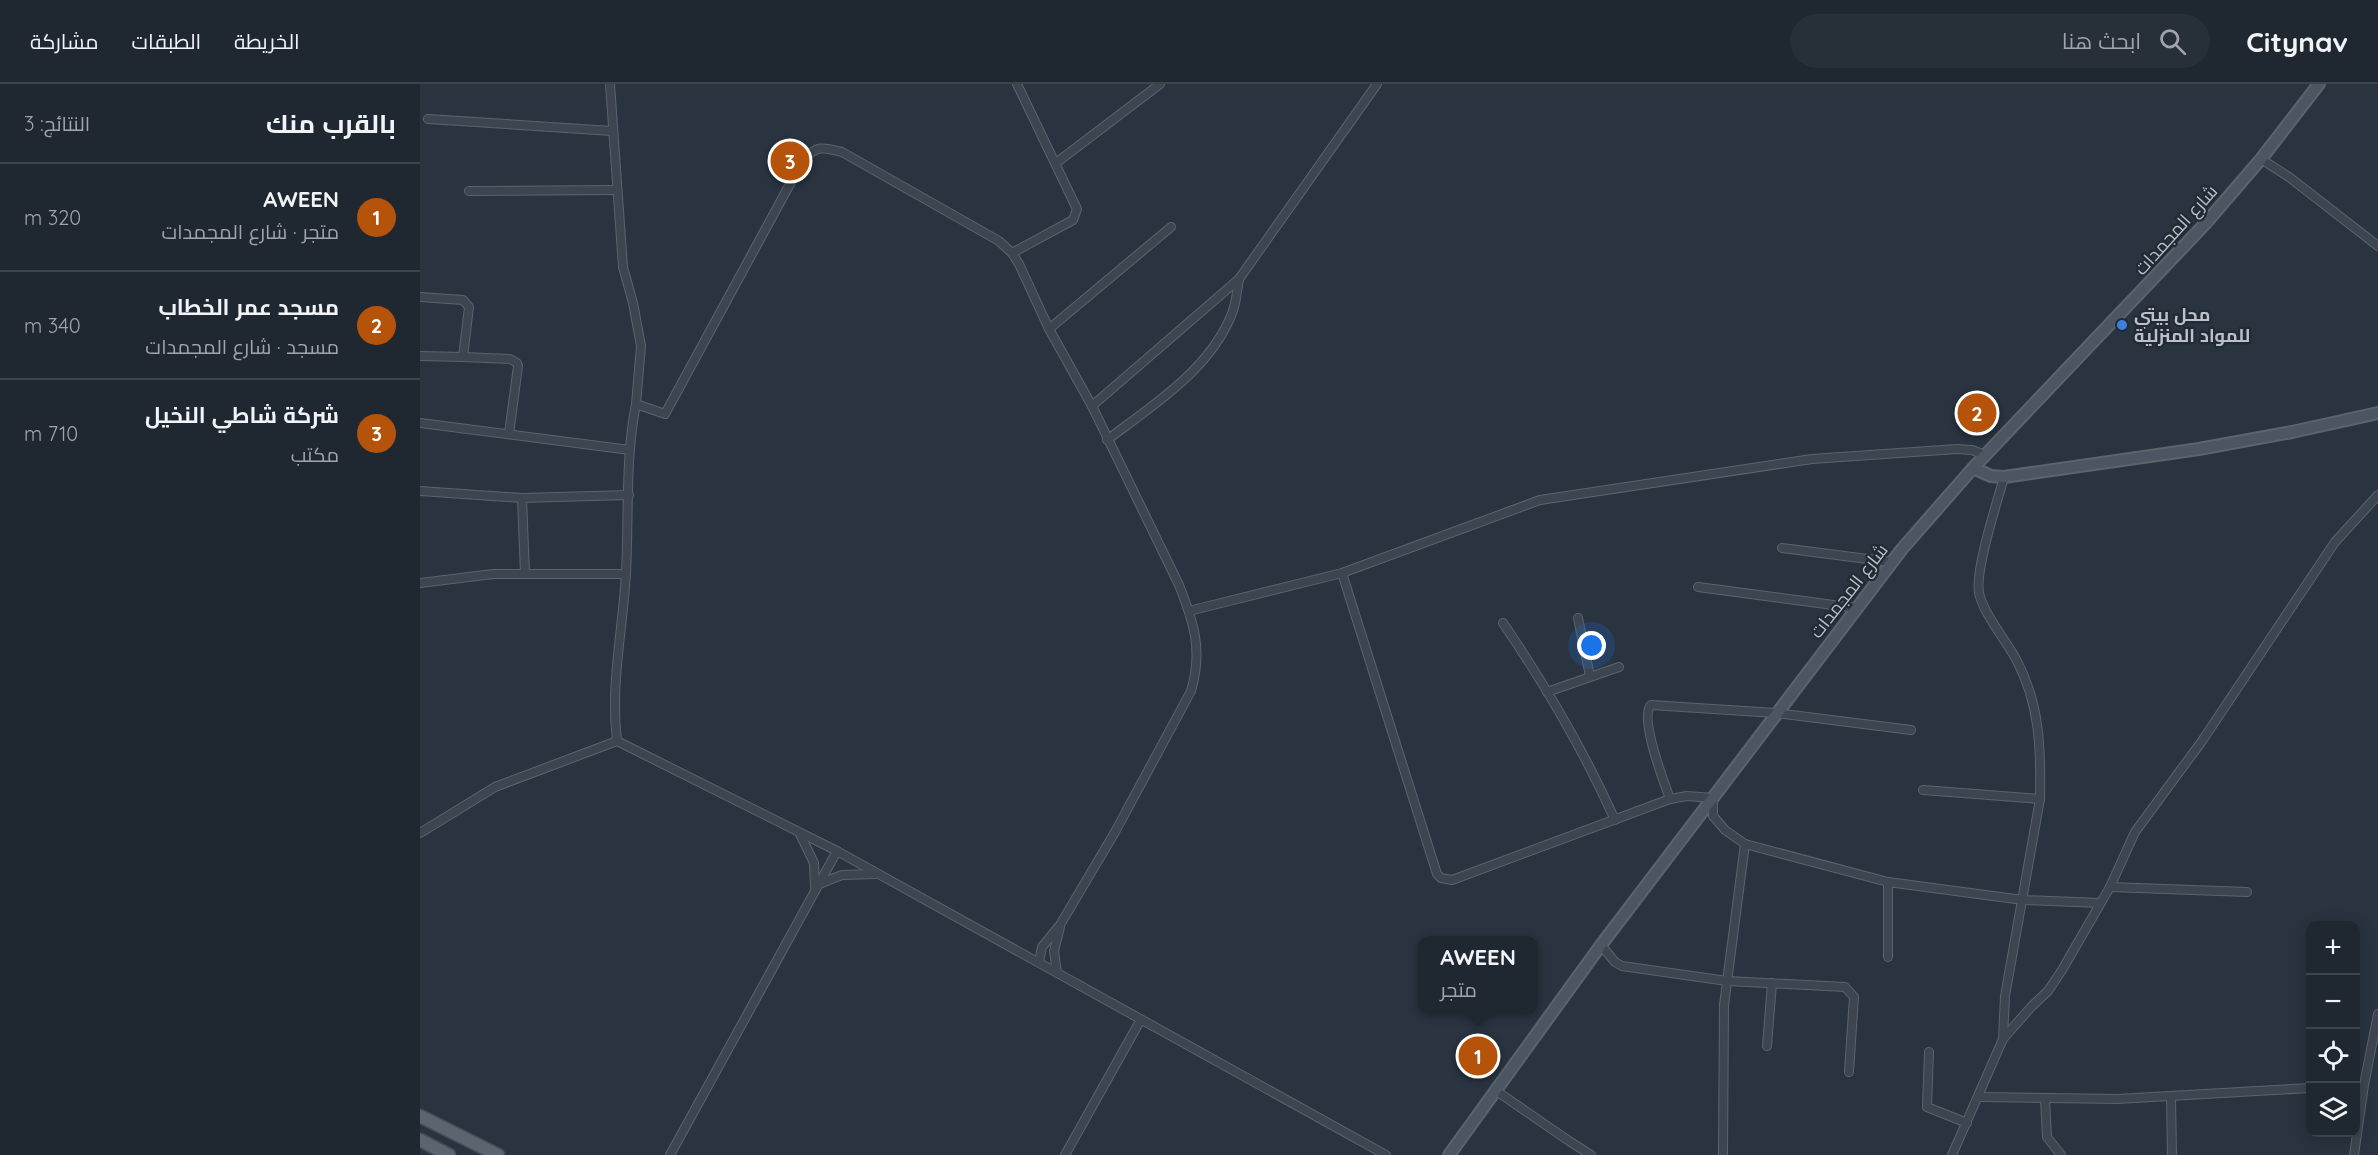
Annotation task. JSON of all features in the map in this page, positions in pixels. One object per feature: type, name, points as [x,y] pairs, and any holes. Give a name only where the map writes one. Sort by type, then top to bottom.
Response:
[{"type":"main road","name":"شارع المجمدات","points":[[1449,1155],[1601,945],[1891,562],[1973,468],[2127,308],[2261,159],[2319,84]]},
{"type":"main road","points":[[1973,468],[1991,476],[2004,477],[2199,449],[2378,413]]},
{"type":"main road","points":[[420,1116],[498,1155]]},
{"type":"main road","points":[[420,1140],[449,1155]]},
{"type":"street","points":[[609,84],[623,267],[641,346],[630,450],[626,574],[614,705],[617,741]]},
{"type":"street","points":[[1012,253],[1073,220],[1076,215],[1075,203],[1017,84]]},
{"type":"street","points":[[1056,163],[1160,84]]},
{"type":"street","points":[[1092,406],[1239,279],[1377,84]]},
{"type":"street","points":[[428,119],[612,131]]},
{"type":"street","points":[[636,404],[665,414],[803,160],[813,150],[826,148],[842,152],[999,241],[1012,253],[1049,329],[1092,406],[1189,611],[1198,646],[1197,669],[1191,691],[1115,832],[1060,926],[1042,948],[1039,962]]},
{"type":"street","points":[[2261,159],[2361,231],[2378,246]]},
{"type":"street","points":[[469,191],[617,190]]},
{"type":"street","points":[[1049,329],[1172,227]]},
{"type":"street","points":[[1107,440],[1174,389],[1209,353],[1231,315],[1239,279]]},
{"type":"street","points":[[420,297],[459,300],[467,303],[469,308],[463,357]]},
{"type":"street","points":[[420,356],[510,359],[517,363],[509,434]]},
{"type":"street","points":[[420,423],[630,450]]},
{"type":"street","points":[[1189,611],[1342,573],[1540,500],[1812,459],[1957,449],[1972,450],[1985,455]]},
{"type":"street","points":[[2003,1039],[2005,996],[2040,799],[2040,732],[2035,706],[2028,684],[1985,609],[1979,592],[1979,573],[2004,477]]},
{"type":"street","points":[[420,491],[522,498],[629,495]]},
{"type":"street","points":[[1952,1155],[2003,1039],[2031,1007],[2048,992],[2110,887],[2135,832],[2202,741],[2335,542],[2378,495]]},
{"type":"street","points":[[522,498],[525,574]]},
{"type":"street","points":[[1782,548],[1891,562]]},
{"type":"street","points":[[1342,573],[1437,874],[1441,878],[1452,880],[1670,800],[1687,796],[1713,798],[1713,816],[1725,830],[1746,844],[1888,882],[2022,900],[2100,903]]},
{"type":"street","points":[[420,583],[493,574],[626,574]]},
{"type":"street","points":[[1698,587],[1856,608]]},
{"type":"street","points":[[1578,618],[1590,676]]},
{"type":"street","points":[[1503,623],[1589,762],[1615,820]]},
{"type":"street","points":[[1547,692],[1619,667]]},
{"type":"street","points":[[1670,800],[1652,742],[1647,712],[1651,705],[1776,713],[1911,730]]},
{"type":"street","points":[[420,833],[495,787],[617,741],[837,851],[1039,962],[1140,1021],[1386,1155]]},
{"type":"street","points":[[1923,790],[2040,799]]},
{"type":"street","points":[[799,832],[812,856],[817,887]]},
{"type":"street","points":[[1723,1155],[1724,1005],[1746,844]]},
{"type":"street","points":[[670,1155],[837,851]]},
{"type":"street","points":[[817,887],[842,875],[878,874]]},
{"type":"street","points":[[1888,882],[1888,957]]},
{"type":"street","points":[[2110,887],[2247,892]]},
{"type":"street","points":[[1057,973],[1054,951],[1060,926]]},
{"type":"street","points":[[1601,945],[1615,962],[1622,966],[1727,981],[1845,987],[1854,997],[1849,1072]]},
{"type":"street","points":[[1767,1046],[1772,983]]},
{"type":"street","points":[[2360,1086],[2378,1014]]},
{"type":"street","points":[[1065,1155],[1140,1021]]},
{"type":"street","points":[[1929,1052],[1927,1107],[1967,1123]]},
{"type":"street","points":[[1979,1097],[2117,1100],[2306,1088]]},
{"type":"street","points":[[1495,1089],[1591,1155]]},
{"type":"street","points":[[2171,1096],[2172,1155]]},
{"type":"street","points":[[2045,1099],[2047,1137],[2061,1155]]},
{"type":"street","points":[[2354,1155],[2356,1137]]},
{"type":"place","name":"شركة شاطي النخيل","points":[[790,161]]},
{"type":"place","name":"محل بيتي للمواد المنزلية","points":[[2122,325]]},
{"type":"place","name":"مسجد عمر الخطاب","points":[[1977,413]]},
{"type":"place","name":"AWEEN","points":[[1478,1056]]}]
